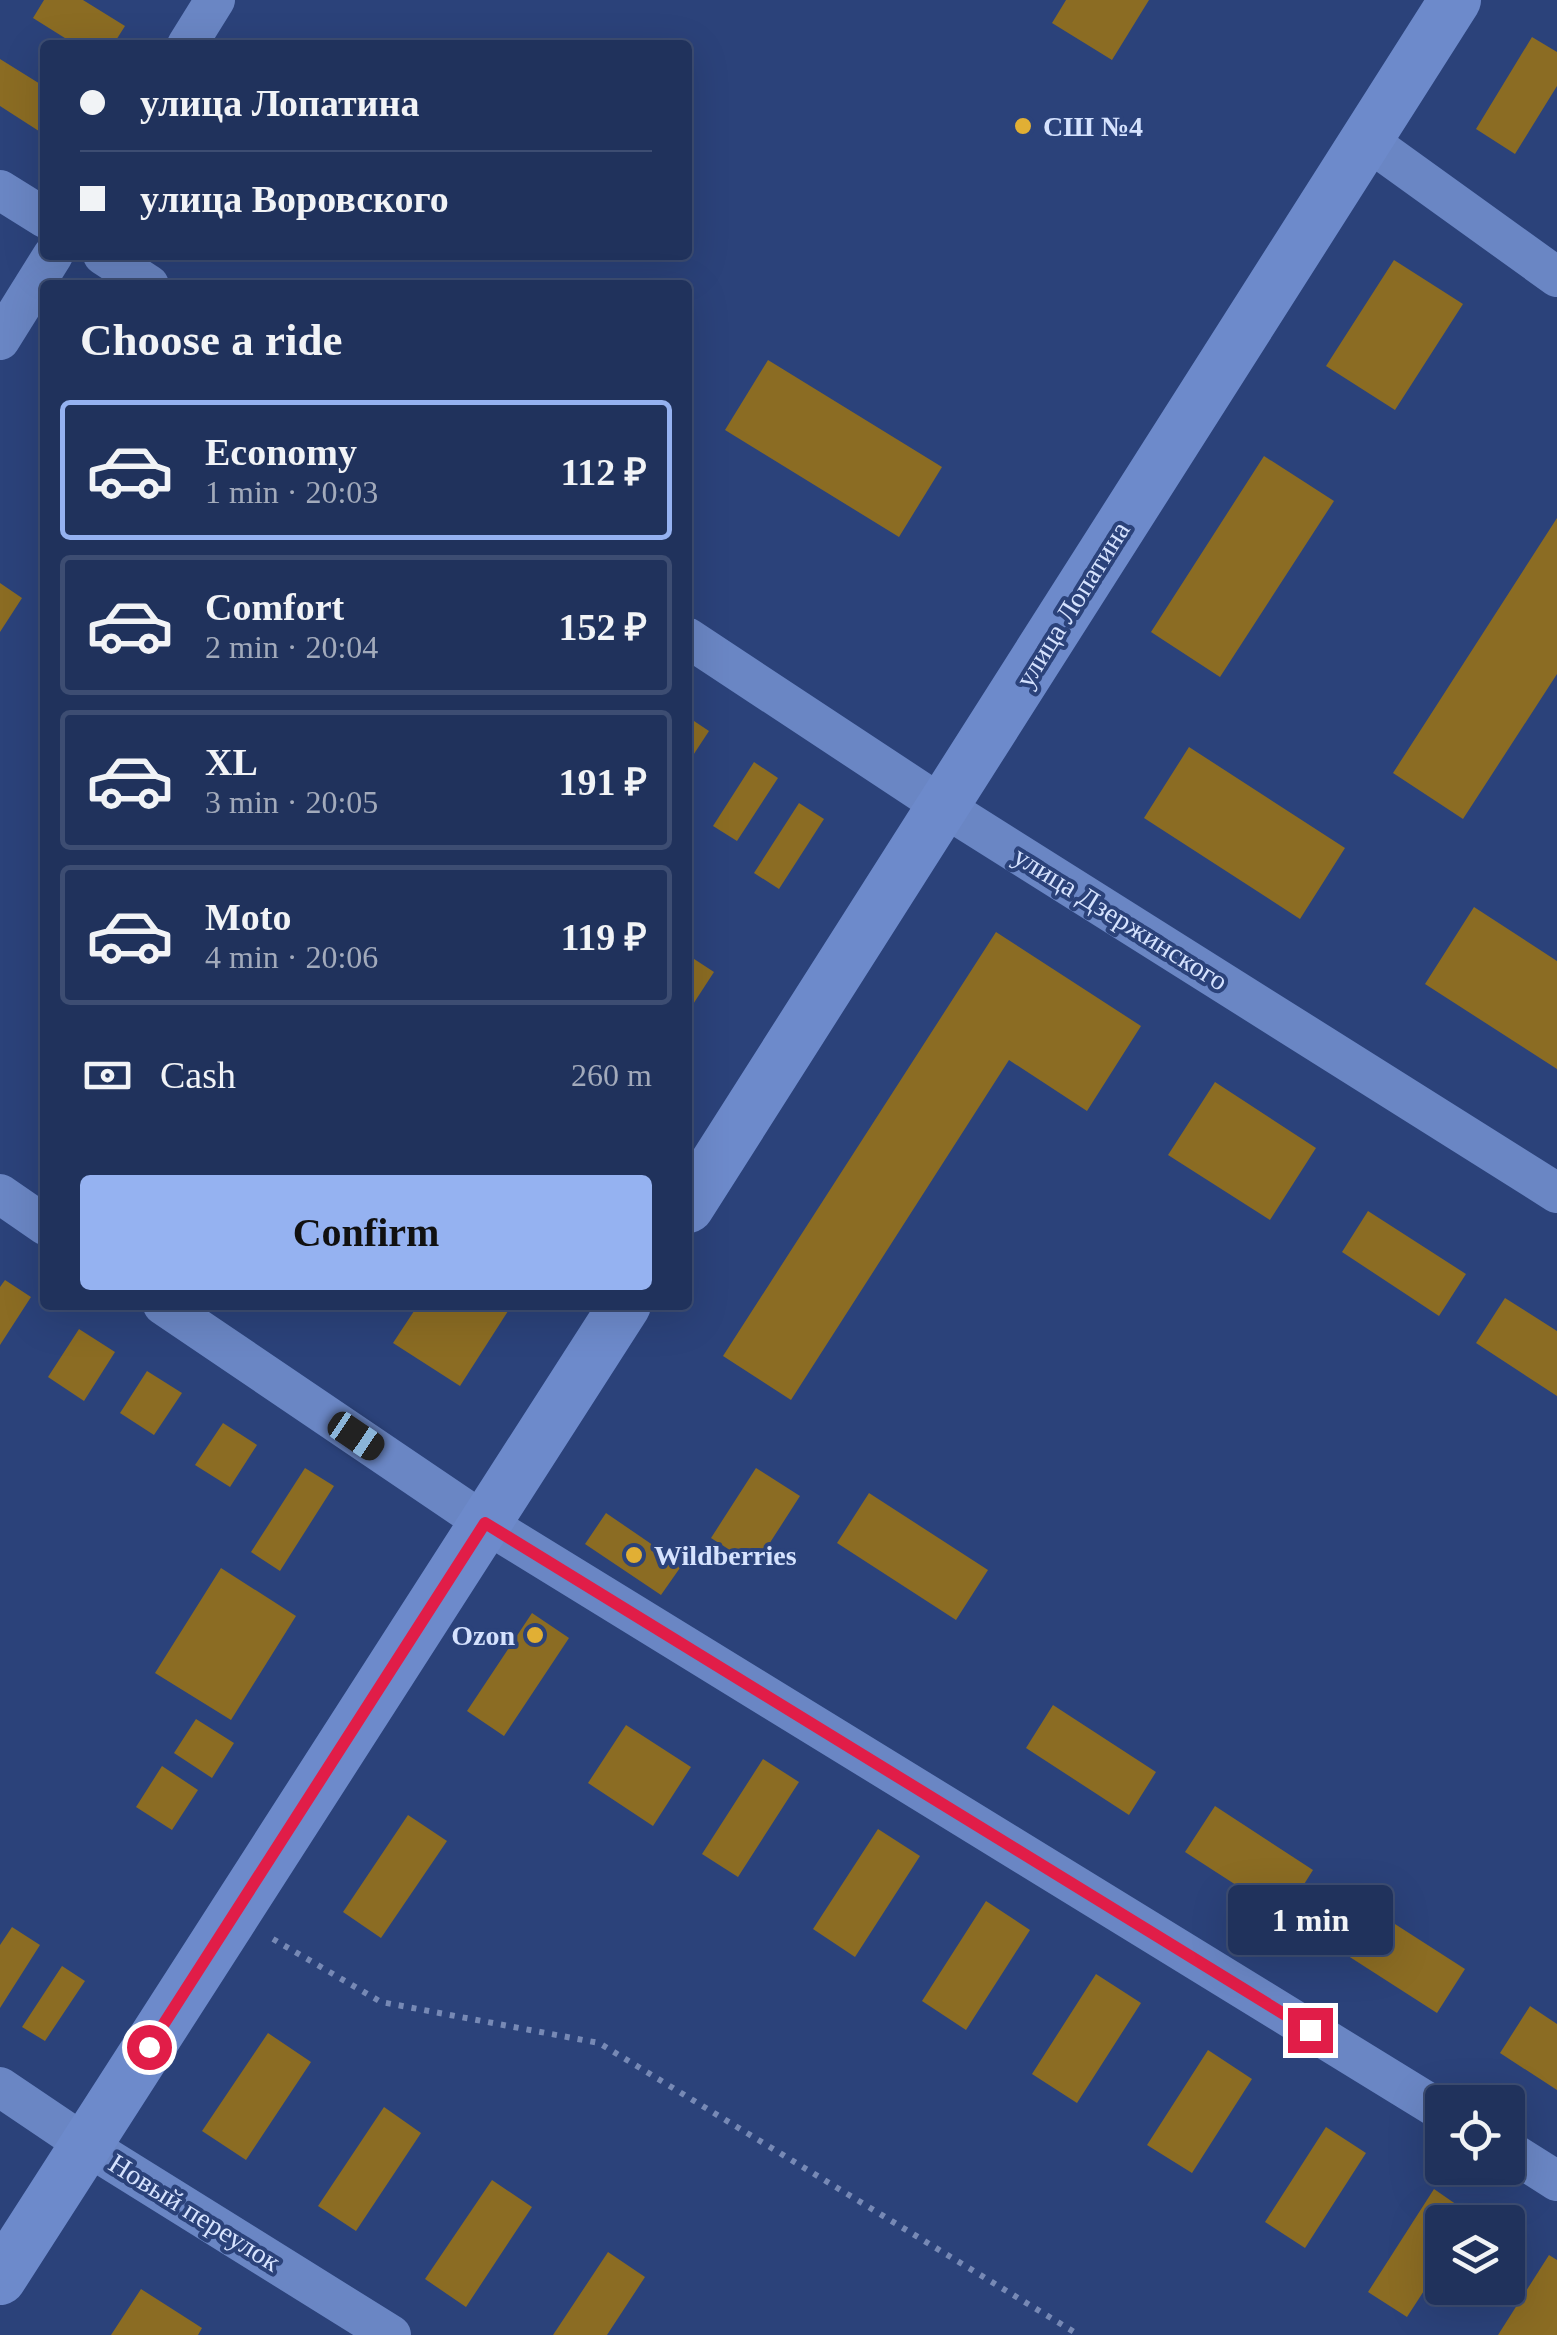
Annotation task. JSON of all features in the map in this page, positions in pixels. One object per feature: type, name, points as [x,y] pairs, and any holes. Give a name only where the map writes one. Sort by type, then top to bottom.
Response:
[{"type":"main road","name":"улица Лопатина","points":[[692,1201],[1455,0]]},
{"type":"main road","points":[[0,2279],[622,1310]]},
{"type":"street","points":[[190,40],[216,0]]},
{"type":"street","points":[[1364,138],[1557,276]]},
{"type":"street","points":[[0,190],[40,215]]},
{"type":"street","points":[[0,340],[51,260]]},
{"type":"street","points":[[110,260],[140,280]]},
{"type":"street","name":"улица Дзержинского","points":[[692,641],[944,806],[1557,1193]]},
{"type":"street","points":[[0,1194],[40,1221]]},
{"type":"street","points":[[171,1310],[485,1523],[1425,2100]]},
{"type":"street","name":"Новый переулок","points":[[0,2087],[391,2335]]},
{"type":"street","points":[[1525,2161],[1557,2181]]},
{"type":"path","points":[[233,1916],[381,2002],[598,2043],[1079,2335]]},
{"type":"building","points":[[44,0],[83,0],[125,26],[116,40],[68,40],[33,18]]},
{"type":"building","points":[[1066,0],[1149,0],[1112,60],[1052,23]]},
{"type":"building","points":[[1532,37],[1557,52],[1557,86],[1515,154],[1476,129]]},
{"type":"building","points":[[0,59],[40,84],[40,132],[0,106]]},
{"type":"building","points":[[1394,260],[1463,304],[1395,410],[1326,366]]},
{"type":"building","points":[[768,360],[942,467],[899,537],[725,430]]},
{"type":"building","points":[[1264,456],[1334,501],[1220,677],[1151,632]]},
{"type":"building","points":[[1557,518],[1557,674],[1463,819],[1393,773]]},
{"type":"building","points":[[0,583],[22,598],[0,632]]},
{"type":"building","points":[[692,720],[709,731],[692,757]]},
{"type":"building","points":[[1189,747],[1345,848],[1300,919],[1144,818]]},
{"type":"building","points":[[754,762],[778,778],[737,841],[713,826]]},
{"type":"building","points":[[799,803],[824,819],[779,889],[754,873]]},
{"type":"building","points":[[1474,907],[1557,961],[1557,1069],[1425,984]]},
{"type":"building","points":[[996,932],[1141,1026],[1087,1111],[1009,1060],[791,1400],[723,1356]]},
{"type":"building","points":[[692,958],[714,972],[692,1006]]},
{"type":"building","points":[[1215,1082],[1316,1148],[1270,1220],[1168,1155]]},
{"type":"building","points":[[1368,1211],[1466,1274],[1439,1316],[1342,1252]]},
{"type":"building","points":[[5,1280],[31,1297],[0,1345],[0,1287]]},
{"type":"building","points":[[1505,1298],[1557,1331],[1557,1396],[1476,1343]]},
{"type":"building","points":[[415,1310],[509,1310],[460,1386],[393,1343]]},
{"type":"building","points":[[79,1329],[115,1352],[84,1401],[48,1377]]},
{"type":"building","points":[[147,1371],[182,1393],[154,1435],[120,1413]]},
{"type":"building","points":[[223,1423],[257,1445],[230,1487],[195,1465]]},
{"type":"building","points":[[305,1468],[334,1486],[280,1571],[251,1552]]},
{"type":"building","points":[[756,1468],[800,1496],[755,1566],[711,1538]]},
{"type":"building","points":[[869,1493],[988,1570],[956,1620],[837,1543]]},
{"type":"building","name":"Wildberries","points":[[606,1513],[682,1565],[661,1595],[585,1544]]},
{"type":"building","points":[[221,1568],[296,1616],[231,1720],[155,1673]]},
{"type":"building","points":[[532,1613],[569,1638],[504,1736],[467,1711]]},
{"type":"building","points":[[1053,1705],[1156,1772],[1129,1815],[1026,1748]]},
{"type":"building","points":[[196,1719],[234,1743],[212,1778],[174,1753]]},
{"type":"building","points":[[626,1725],[691,1767],[653,1826],[588,1783]]},
{"type":"building","points":[[763,1759],[799,1782],[738,1877],[702,1854]]},
{"type":"building","points":[[162,1766],[198,1790],[172,1830],[136,1807]]},
{"type":"building","points":[[1215,1806],[1313,1870],[1284,1916],[1185,1852]]},
{"type":"building","points":[[408,1815],[447,1841],[381,1938],[343,1912]]},
{"type":"building","points":[[878,1829],[920,1856],[855,1957],[813,1929]]},
{"type":"building","points":[[986,1901],[1030,1930],[966,2030],[922,2001]]},
{"type":"building","points":[[1370,1908],[1465,1969],[1437,2013],[1342,1952]]},
{"type":"building","points":[[12,1927],[40,1945],[0,2008],[0,1945]]},
{"type":"building","points":[[62,1966],[85,1981],[45,2041],[22,2027]]},
{"type":"building","points":[[1096,1974],[1141,2003],[1077,2103],[1032,2074]]},
{"type":"building","points":[[1530,2006],[1557,2024],[1557,2090],[1500,2053]]},
{"type":"building","points":[[268,2033],[311,2062],[246,2160],[202,2131]]},
{"type":"building","points":[[1208,2050],[1252,2079],[1192,2173],[1147,2145]]},
{"type":"building","points":[[384,2107],[421,2133],[356,2231],[318,2206]]},
{"type":"building","points":[[1326,2127],[1366,2153],[1305,2248],[1265,2222]]},
{"type":"building","points":[[492,2180],[532,2207],[466,2307],[425,2279]]},
{"type":"building","points":[[1434,2189],[1457,2205],[1425,2205],[1425,2289],[1407,2317],[1368,2292]]},
{"type":"building","points":[[608,2252],[645,2277],[607,2335],[553,2335]]},
{"type":"building","points":[[1549,2255],[1557,2260],[1557,2335],[1498,2335],[1517,2305],[1525,2305],[1525,2293]]},
{"type":"building","points":[[141,2289],[202,2328],[198,2335],[111,2335]]},
{"type":"place","name":"СШ №4","points":[[1023,126]]},
{"type":"place","name":"Wildberries","points":[[634,1555]]},
{"type":"place","name":"Ozon","points":[[535,1635]]},
{"type":"route","points":[[149,2047],[485,1523],[1310,2030]]}]
